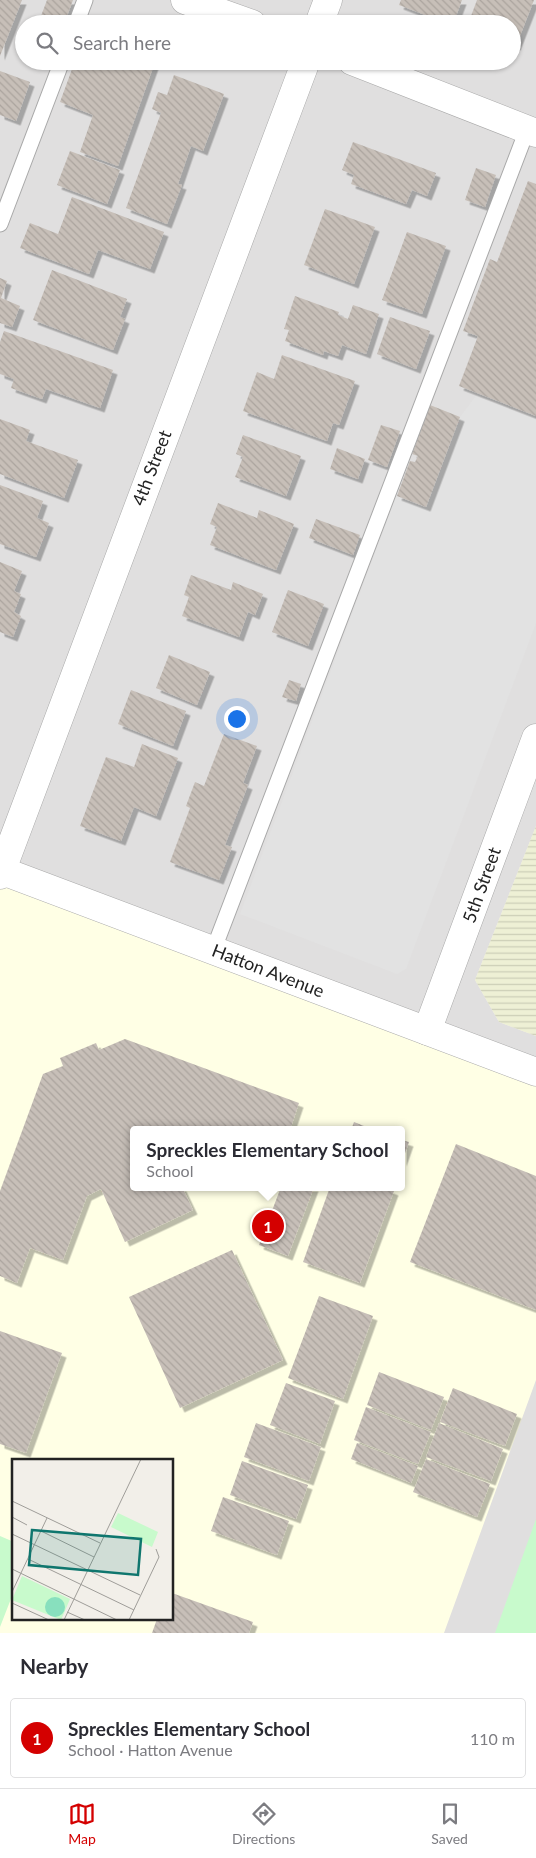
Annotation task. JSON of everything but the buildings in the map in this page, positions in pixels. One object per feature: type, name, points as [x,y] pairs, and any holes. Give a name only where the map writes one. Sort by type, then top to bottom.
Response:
[{"type":"street","points":[[185,0],[227,15]]},
{"type":"street","points":[[322,15],[328,0]]},
{"type":"street","name":"4th Street","points":[[1,872],[303,70]]},
{"type":"street","points":[[375,70],[531,131]]},
{"type":"street","name":"5th Street","points":[[427,1031],[536,738]]},
{"type":"street","name":"Hatton Avenue","points":[[1,872],[536,1072]]},
{"type":"lane","points":[[79,15],[85,0]]},
{"type":"lane","points":[[0,224],[59,70]]},
{"type":"lane","points":[[213,951],[531,131]]},
{"type":"shaded area","points":[[0,0],[536,0],[536,826],[475,980],[499,1022],[536,1036],[536,1633],[0,1633]]},
{"type":"shaded area","points":[[476,396],[536,419],[536,623],[406,969],[397,974],[240,914],[397,494],[426,507],[460,417]]},
{"type":"shaded area","points":[[536,826],[536,1036],[499,1022],[475,980]]},
{"type":"shaded area","points":[[0,875],[536,1072],[536,1380],[444,1633],[0,1633]]},
{"type":"green space","points":[[536,1519],[536,1633],[495,1633]]},
{"type":"green space","points":[[0,1536],[12,1541],[12,1596],[0,1627]]},
{"type":"place","name":"Spreckles Elementary School","points":[[268,1226]]}]
